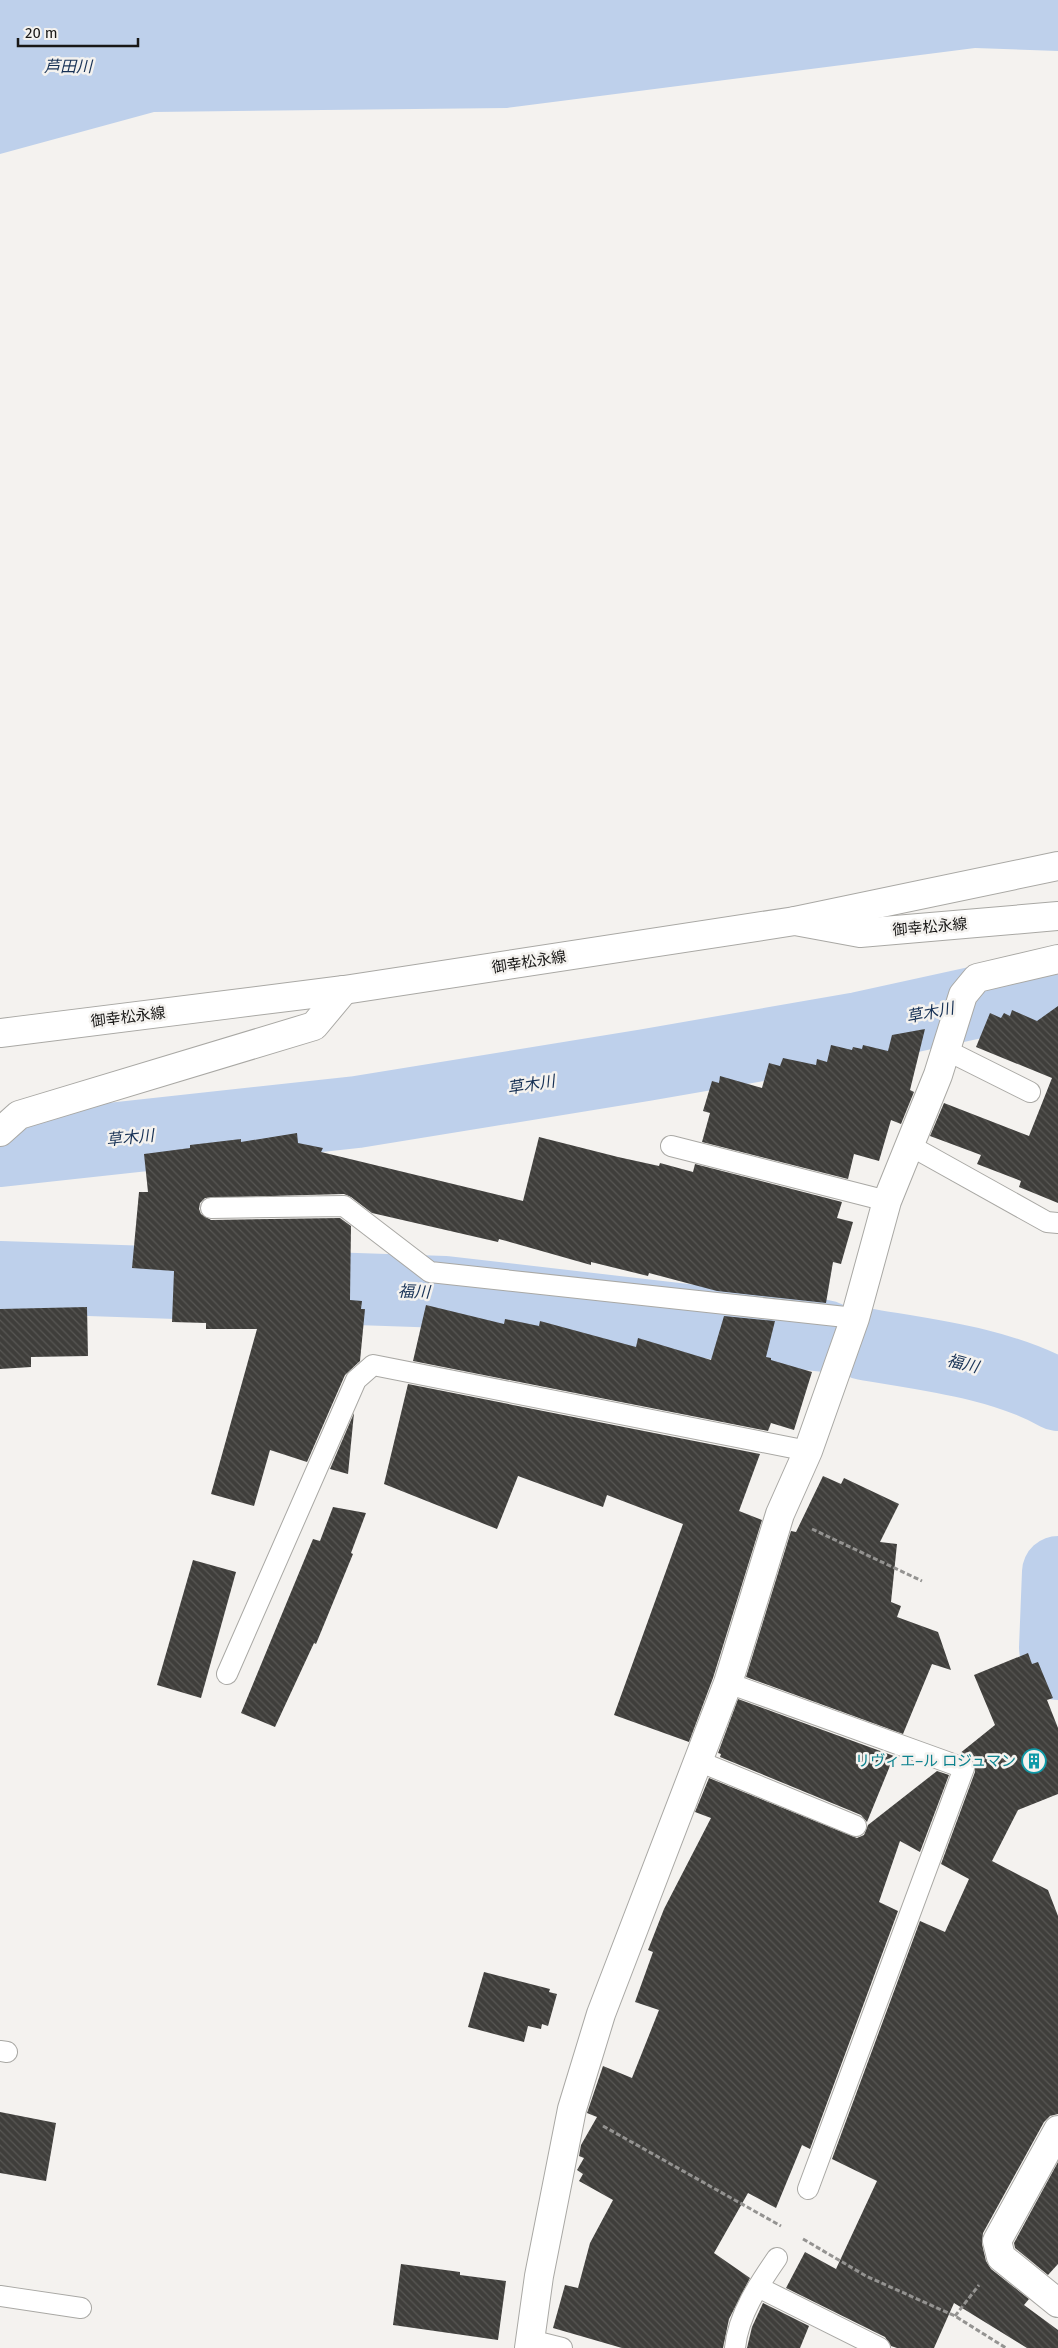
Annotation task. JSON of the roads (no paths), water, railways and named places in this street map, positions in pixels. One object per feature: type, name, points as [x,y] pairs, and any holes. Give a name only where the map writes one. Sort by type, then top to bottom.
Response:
[{"type":"street","points":[[796,921],[1058,866]]},
{"type":"street","name":"御幸松永線","points":[[0,1033],[344,990],[796,921],[860,933],[1058,916]]},
{"type":"street","points":[[530,2344],[539,2276],[572,2109],[601,2014],[728,1683],[780,1514],[808,1451],[855,1318],[887,1202],[938,1075],[959,1008],[977,978],[1058,958]]},
{"type":"street","points":[[0,1132],[19,1115],[314,1026],[344,990]]},
{"type":"street","points":[[1058,2130],[997,2241],[1001,2257],[1058,2303]]},
{"type":"lane","points":[[946,1050],[1030,1092]]},
{"type":"lane","points":[[910,1145],[1047,1222],[1058,1223]]},
{"type":"lane","points":[[671,1146],[887,1202]]},
{"type":"lane","points":[[211,1208],[344,1206],[430,1272],[855,1318]]},
{"type":"lane","points":[[228,1674],[356,1380],[373,1365],[808,1451]]},
{"type":"lane","points":[[728,1683],[964,1768],[808,2189]]},
{"type":"lane","points":[[698,1761],[856,1826]]},
{"type":"lane","points":[[736,2348],[736,2333],[758,2286],[777,2258]]},
{"type":"lane","points":[[758,2286],[880,2348]]},
{"type":"lane","points":[[0,2296],[80,2308]]},
{"type":"lane","points":[[530,2344],[562,2348]]},
{"type":"water","name":"芦田川","points":[[0,0],[1058,0],[1058,51],[975,48],[507,108],[154,112],[0,154]]},
{"type":"waterway","name":"草木川","points":[[0,1151],[357,1112],[859,1028],[987,1000],[1058,988]]},
{"type":"waterway","name":"福川","points":[[0,1277],[445,1292],[825,1336]]},
{"type":"waterway","name":"福川","points":[[864,1344],[988,1368],[1013,1375],[1058,1395]]},
{"type":"waterway","name":"福川","points":[[1058,1572],[1055,1648],[1058,1664]]},
{"type":"place","name":"リヴィエ―ル ロジュマン","points":[[1034,1761]]}]
